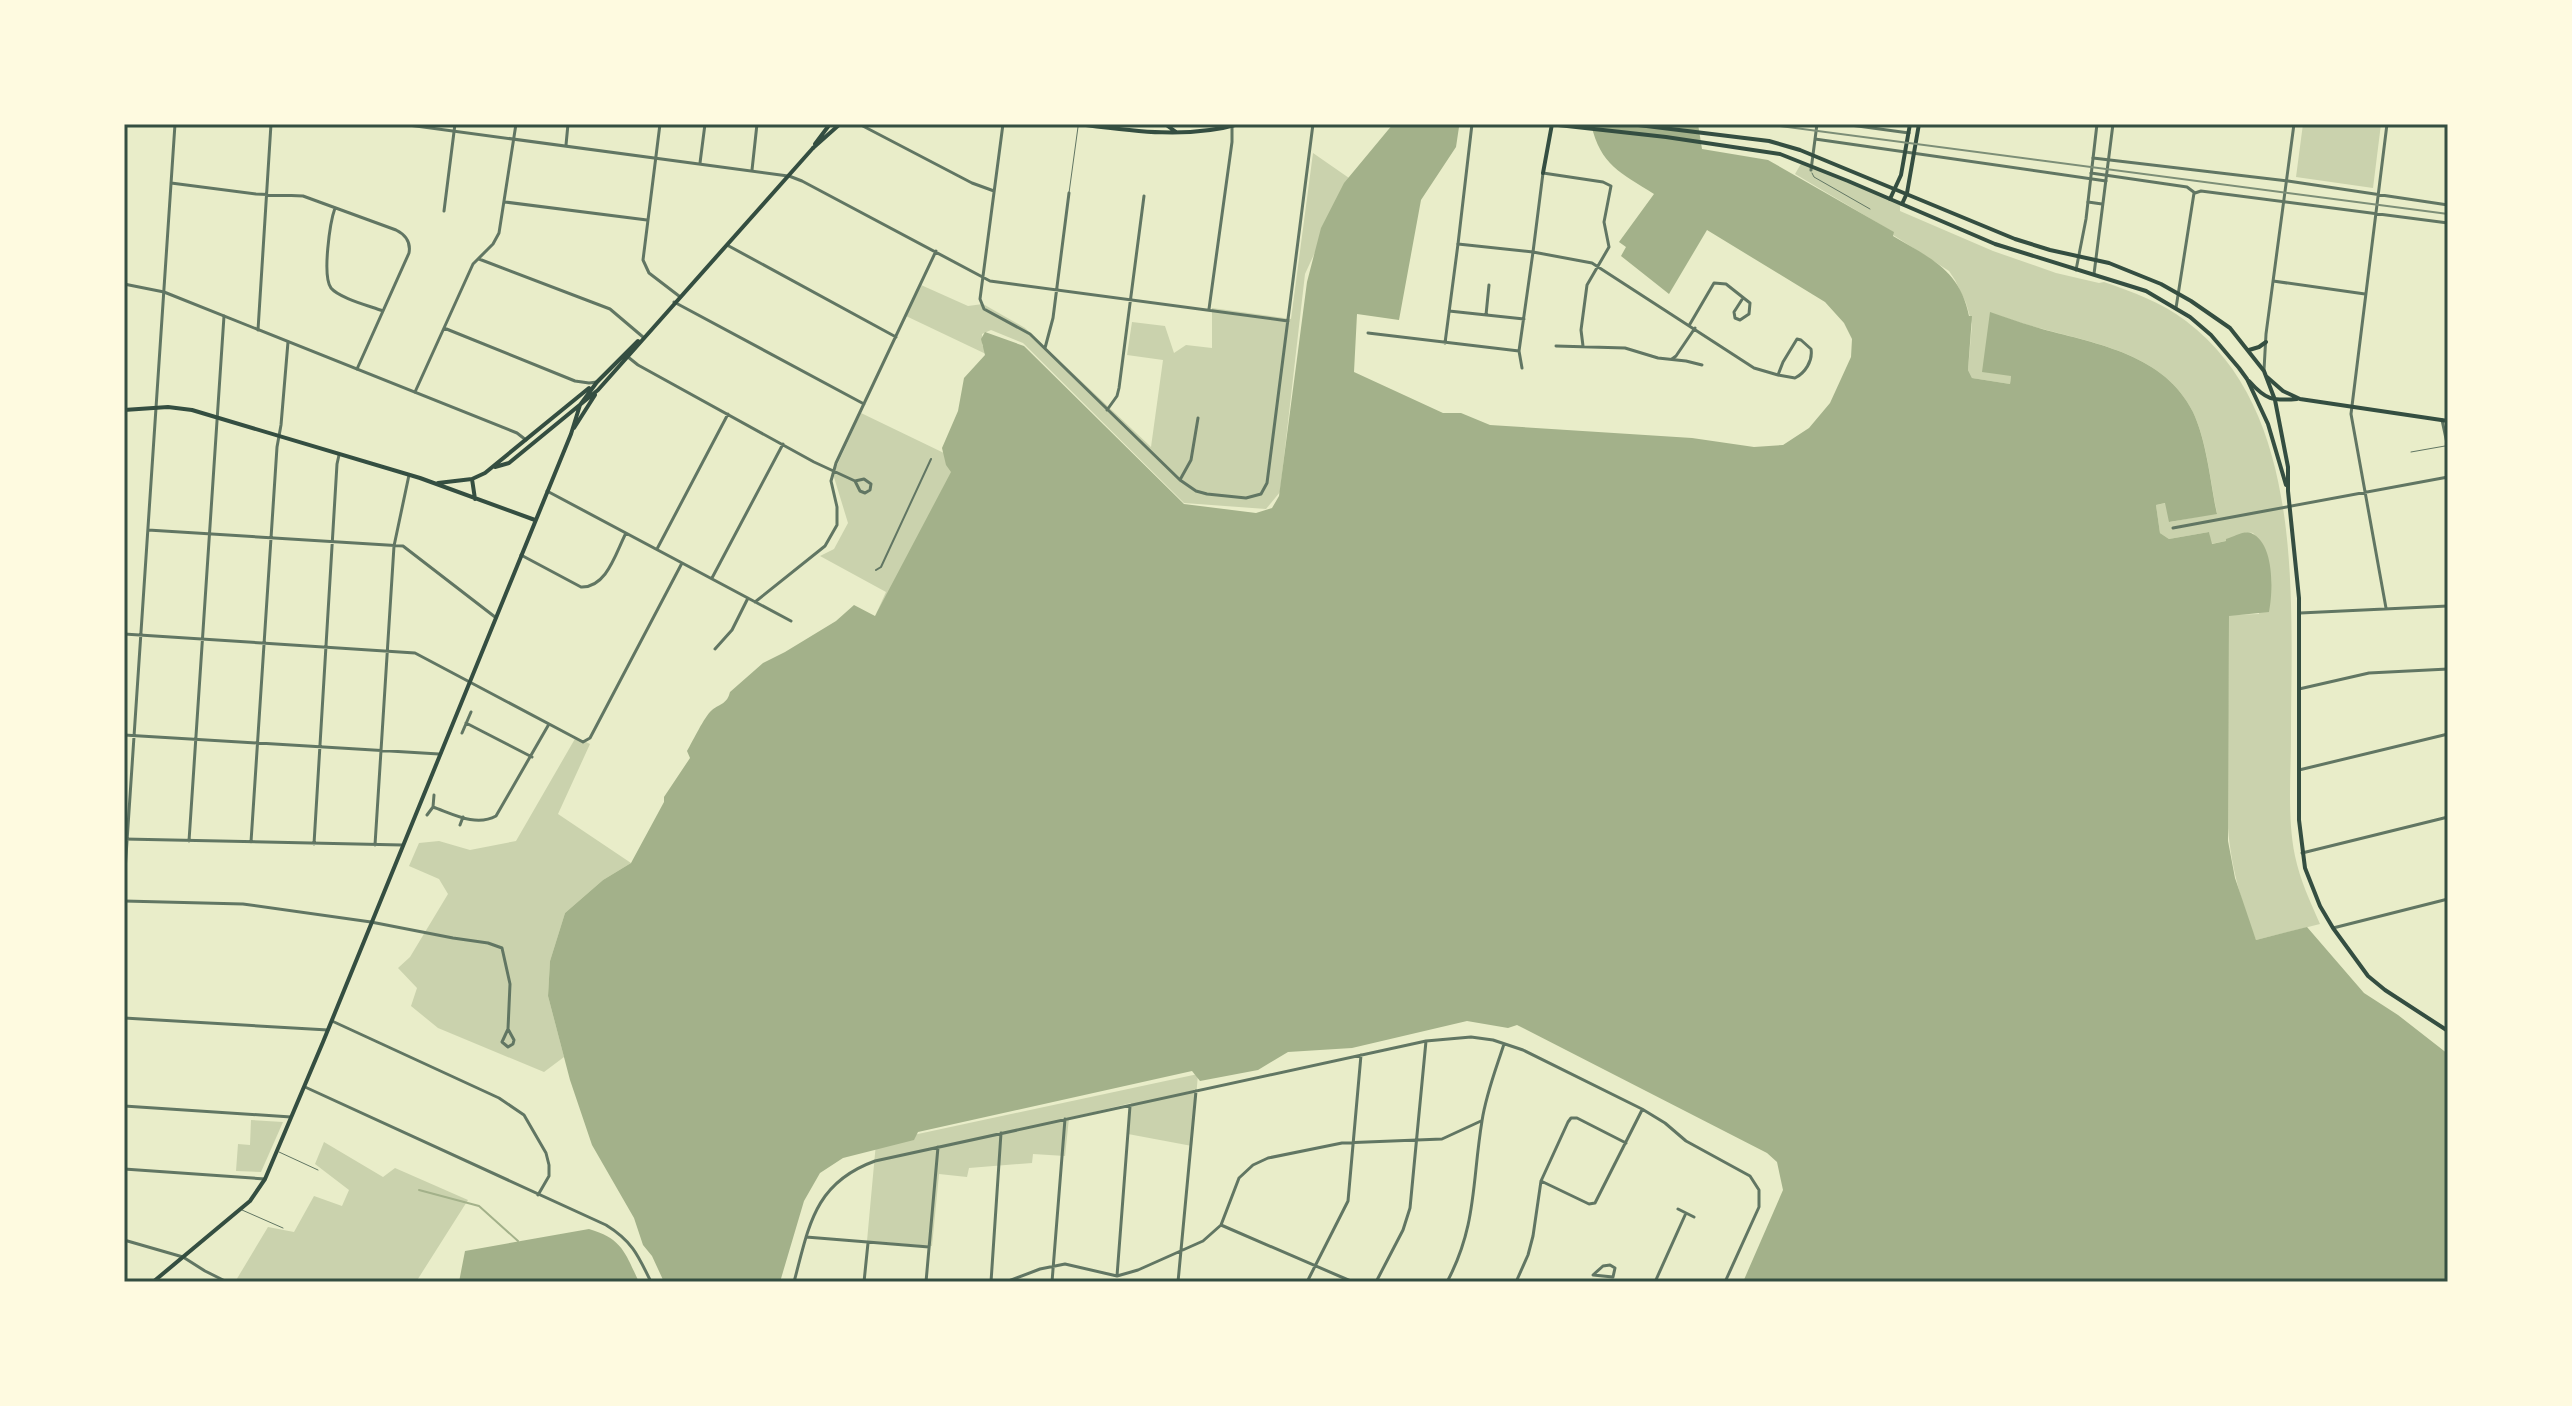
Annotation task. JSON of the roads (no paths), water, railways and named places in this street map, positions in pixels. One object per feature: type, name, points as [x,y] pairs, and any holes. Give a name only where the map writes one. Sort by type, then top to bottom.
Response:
[{"type":"main road","points":[[435,484],[472,479],[509,463],[598,390],[813,148],[830,124]]},
{"type":"main road","points":[[813,148],[840,124]]},
{"type":"main road","points":[[1079,124],[1177,133],[1239,124]]},
{"type":"main road","points":[[1128,124],[1139,130]]},
{"type":"main road","points":[[1165,124],[1177,133]]},
{"type":"main road","points":[[1543,173],[1550,124],[1754,149],[1796,159],[1995,244],[2146,291],[2176,308],[2211,335],[2260,394],[2275,400],[2300,399],[2445,420]]},
{"type":"main road","points":[[1630,124],[1769,141],[1800,150],[2015,239],[2139,274],[2179,293],[2230,328],[2267,377],[2275,400],[2288,467],[2299,613],[2299,820],[2302,853],[2313,890],[2333,928],[2361,967],[2378,984],[2448,1031]]},
{"type":"main road","points":[[1890,199],[1901,175],[1910,124]]},
{"type":"main road","points":[[1902,204],[1907,193],[1919,124]]},
{"type":"main road","points":[[495,467],[597,382],[643,337]]},
{"type":"main road","points":[[2249,350],[2266,342]]},
{"type":"main road","points":[[2267,377],[2283,391],[2300,399]]},
{"type":"main road","points":[[2247,379],[2268,424],[2288,491]]},
{"type":"main road","points":[[153,1282],[240,1209],[255,1195],[265,1179],[571,434],[580,405],[597,382]]},
{"type":"main road","points":[[571,434],[598,390]]},
{"type":"main road","points":[[124,410],[192,410],[409,475],[535,520]]},
{"type":"main road","points":[[472,479],[475,499]]},
{"type":"street","points":[[124,886],[175,124]]},
{"type":"street","points":[[258,330],[271,124]]},
{"type":"street","points":[[401,124],[788,176],[936,251],[983,279],[1288,321]]},
{"type":"street","points":[[444,211],[455,124]]},
{"type":"street","points":[[415,392],[469,272],[497,239],[516,124]]},
{"type":"street","points":[[566,145],[568,124]]},
{"type":"street","points":[[660,124],[643,255],[645,267],[656,280],[679,296]]},
{"type":"street","points":[[700,163],[705,124]]},
{"type":"street","points":[[752,170],[757,124]]},
{"type":"street","points":[[859,124],[972,183],[994,191]]},
{"type":"street","points":[[1003,124],[980,299],[984,309],[1030,334],[1180,480],[1203,493],[1246,498],[1258,496],[1267,483],[1313,124]]},
{"type":"street","points":[[1445,343],[1472,124]]},
{"type":"street","points":[[1811,170],[1817,124]]},
{"type":"street","points":[[1843,124],[1909,133]]},
{"type":"street","points":[[2076,270],[2097,124]]},
{"type":"street","points":[[2094,274],[2113,124]]},
{"type":"street","points":[[2264,371],[2294,124]]},
{"type":"street","points":[[2386,608],[2351,407],[2387,124]]},
{"type":"street","points":[[1209,310],[1232,126]]},
{"type":"street","points":[[1815,139],[2106,181]]},
{"type":"street","points":[[2093,158],[2288,181],[2448,205]]},
{"type":"street","points":[[1522,368],[1519,351],[1543,173],[1594,180],[1611,186],[1604,222],[1609,247],[1587,289],[1581,330],[1583,346]]},
{"type":"street","points":[[2091,173],[2187,187],[2195,193]]},
{"type":"street","points":[[171,183],[303,196],[396,230],[408,240],[409,253],[357,369]]},
{"type":"street","points":[[2176,308],[2191,201],[2195,193],[2201,191],[2448,223]]},
{"type":"street","points":[[1045,348],[1069,193]]},
{"type":"street","points":[[1107,410],[1119,388],[1144,196]]},
{"type":"street","points":[[505,202],[647,220]]},
{"type":"street","points":[[2088,202],[2102,204]]},
{"type":"street","points":[[335,208],[331,218],[329,286],[337,293],[383,311]]},
{"type":"street","points":[[1458,244],[1584,260],[1690,324],[1754,368],[1778,375],[1792,379],[1798,377],[1809,364],[1811,349],[1797,339],[1778,375]]},
{"type":"street","points":[[726,245],[896,337]]},
{"type":"street","points":[[755,602],[825,546],[834,535],[839,516],[832,489],[834,472],[936,251]]},
{"type":"street","points":[[479,259],[610,309],[643,337]]},
{"type":"street","points":[[2273,281],[2365,294]]},
{"type":"street","points":[[1690,324],[1714,283],[1726,284],[1750,303],[1752,309],[1746,318],[1740,320],[1735,318],[1734,312],[1743,298]]},
{"type":"street","points":[[124,284],[164,292],[517,433],[526,440]]},
{"type":"street","points":[[1486,315],[1489,285]]},
{"type":"street","points":[[674,302],[864,404]]},
{"type":"street","points":[[1449,311],[1524,319]]},
{"type":"street","points":[[189,841],[224,316]]},
{"type":"street","points":[[444,328],[575,381],[597,382]]},
{"type":"street","points":[[1672,359],[1695,328]]},
{"type":"street","points":[[1368,333],[1519,351]]},
{"type":"street","points":[[251,842],[271,538],[288,342]]},
{"type":"street","points":[[1556,346],[1625,348],[1658,358],[1702,365]]},
{"type":"street","points":[[628,357],[855,481]]},
{"type":"street","points":[[575,381],[581,388],[581,396]]},
{"type":"street","points":[[657,549],[728,414]]},
{"type":"street","points":[[1180,480],[1191,460],[1198,418]]},
{"type":"street","points":[[2445,420],[2448,446]]},
{"type":"street","points":[[711,578],[783,444]]},
{"type":"street","points":[[314,844],[339,455]]},
{"type":"street","points":[[876,570],[881,567],[931,459]]},
{"type":"street","points":[[375,845],[394,546],[409,475]]},
{"type":"street","points":[[2173,528],[2448,477]]},
{"type":"street","points":[[547,491],[791,621]]},
{"type":"street","points":[[148,530],[403,546],[495,617]]},
{"type":"street","points":[[521,555],[581,587],[592,586],[605,574],[626,533]]},
{"type":"street","points":[[124,634],[422,655],[583,742],[590,738],[682,563]]},
{"type":"street","points":[[715,649],[732,630],[748,598]]},
{"type":"street","points":[[2299,613],[2448,606]]},
{"type":"street","points":[[2299,689],[2369,673],[2448,669]]},
{"type":"street","points":[[462,733],[471,712]]},
{"type":"street","points":[[466,723],[532,757]]},
{"type":"street","points":[[433,807],[480,822],[496,816],[549,724]]},
{"type":"street","points":[[2299,770],[2448,734]]},
{"type":"street","points":[[124,735],[439,754]]},
{"type":"street","points":[[427,815],[433,807],[434,795]]},
{"type":"street","points":[[460,825],[463,817]]},
{"type":"street","points":[[2302,853],[2448,817]]},
{"type":"street","points":[[126,839],[402,845]]},
{"type":"street","points":[[2333,928],[2448,899]]},
{"type":"street","points":[[124,901],[243,904],[371,922],[498,945],[505,953],[510,984],[508,1029]]},
{"type":"street","points":[[124,1018],[328,1030]]},
{"type":"street","points":[[332,1021],[499,1098],[524,1115],[546,1153],[549,1165],[549,1176],[538,1195]]},
{"type":"street","points":[[794,1282],[820,1201],[847,1173],[875,1161],[1426,1041],[1471,1037],[1531,1053],[1642,1109],[1689,1143],[1742,1170],[1757,1186],[1760,1196],[1758,1210],[1725,1282]]},
{"type":"street","points":[[1376,1282],[1406,1222],[1412,1195],[1426,1041]]},
{"type":"street","points":[[1455,1282],[1448,1280],[1462,1251],[1471,1219],[1485,1100],[1504,1044]]},
{"type":"street","points":[[1307,1282],[1348,1201],[1361,1055]]},
{"type":"street","points":[[305,1087],[606,1225],[633,1247],[651,1282]]},
{"type":"street","points":[[1178,1282],[1196,1091]]},
{"type":"street","points":[[124,1106],[291,1117]]},
{"type":"street","points":[[1117,1276],[1130,1106]]},
{"type":"street","points":[[1541,1181],[1589,1204],[1595,1203],[1642,1109]]},
{"type":"street","points":[[1516,1282],[1533,1236],[1541,1181],[1571,1118],[1577,1118],[1626,1143]]},
{"type":"street","points":[[1052,1282],[1065,1119]]},
{"type":"street","points":[[1006,1282],[1065,1264],[1117,1276],[1181,1251],[1207,1239],[1221,1225],[1236,1182],[1253,1165],[1291,1152],[1354,1142],[1433,1140],[1453,1136],[1481,1121]]},
{"type":"street","points":[[991,1282],[1001,1133]]},
{"type":"street","points":[[926,1282],[938,1147]]},
{"type":"street","points":[[124,1169],[265,1179]]},
{"type":"street","points":[[1678,1209],[1694,1217]]},
{"type":"street","points":[[1655,1282],[1686,1213]]},
{"type":"street","points":[[1221,1225],[1353,1282]]},
{"type":"street","points":[[806,1237],[929,1247]]},
{"type":"street","points":[[124,1240],[183,1257],[227,1282]]},
{"type":"street","points":[[864,1282],[868,1243]]},
{"type":"street","points":[[1586,1281],[1603,1266],[1615,1268],[1613,1277],[1593,1275]]},
{"type":"lane","points":[[1069,193],[1079,124]]},
{"type":"lane","points":[[1811,170],[1814,177],[1870,209]]},
{"type":"lane","points":[[2411,452],[2448,446]]},
{"type":"lane","points":[[277,1151],[318,1170]]},
{"type":"lane","points":[[240,1209],[283,1228]]},
{"type":"waterway","points":[[419,1190],[479,1206],[518,1241]]},
{"type":"railway","points":[[1764,124],[2448,214]]}]
